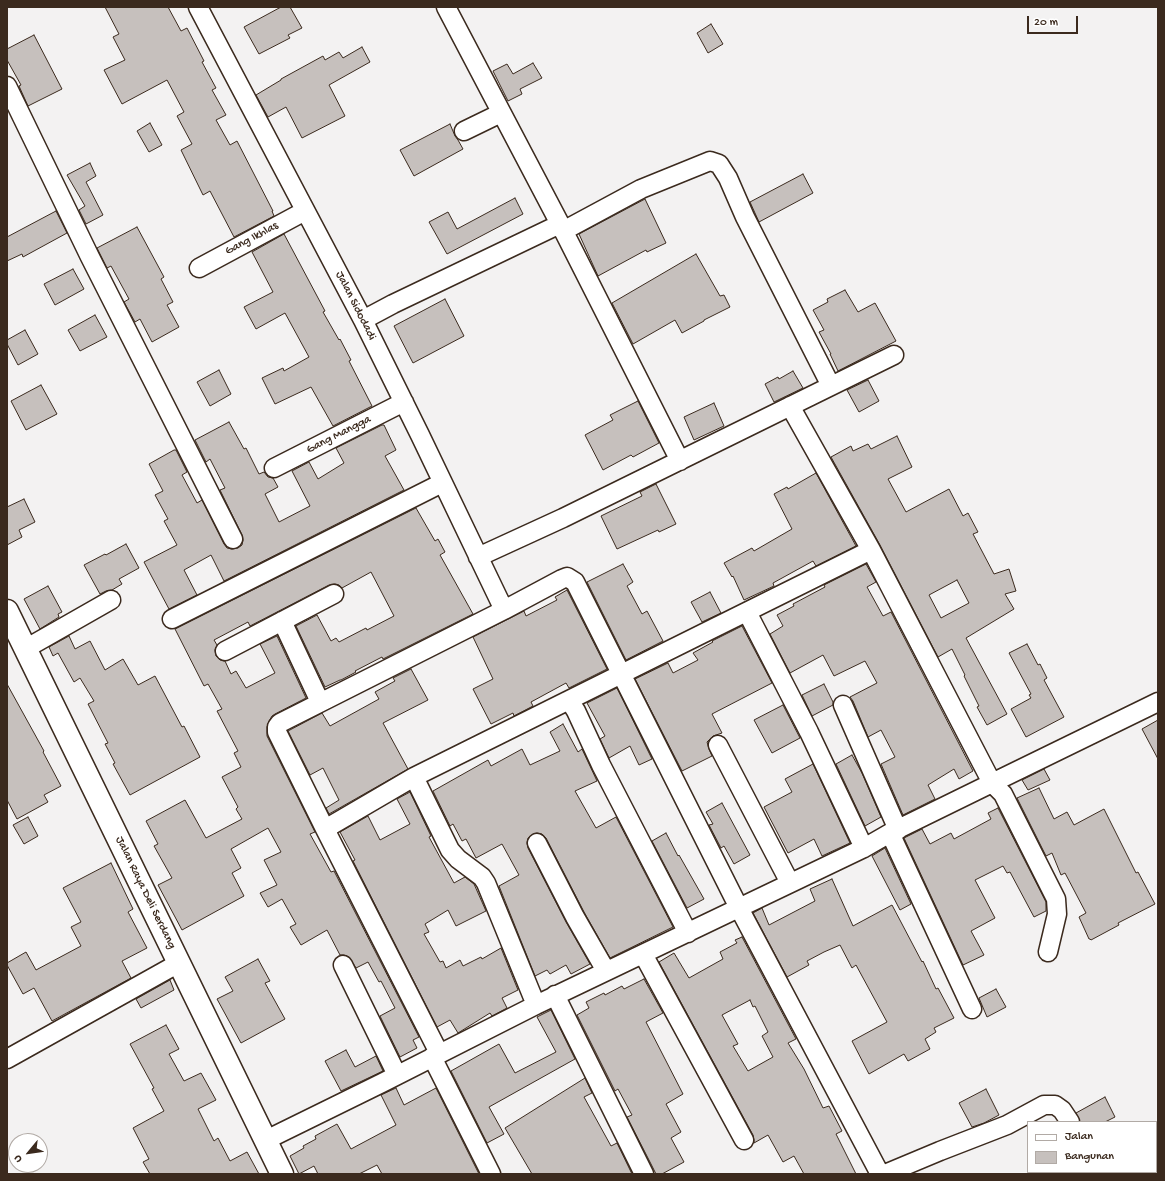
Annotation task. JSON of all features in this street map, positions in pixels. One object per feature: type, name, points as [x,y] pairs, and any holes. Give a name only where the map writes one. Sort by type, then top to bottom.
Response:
[{"type":"main road","name":"Jalan Raya Deli Serdang","points":[[7,611],[282,1174]]},
{"type":"street","name":"Jalan Sidodadi","points":[[198,7],[306,211],[404,402],[504,610]]},
{"type":"street","points":[[446,7],[680,461]]},
{"type":"street","points":[[7,86],[90,257],[233,539]]},
{"type":"street","points":[[464,131],[501,113]]},
{"type":"street","points":[[362,320],[393,304],[561,228],[641,188],[710,161],[719,164],[728,178],[745,217],[831,386]]},
{"type":"street","name":"Gang Ikhlas","points":[[199,268],[306,211]]},
{"type":"street","points":[[478,557],[563,518],[894,355]]},
{"type":"street","name":"Gang Mangga","points":[[274,468],[404,402]]},
{"type":"street","points":[[790,406],[871,550],[992,783],[1003,794],[1056,899],[1057,914],[1048,952]]},
{"type":"street","points":[[172,619],[442,483]]},
{"type":"street","points":[[325,829],[414,777],[871,550]]},
{"type":"street","points":[[491,1174],[435,1055],[277,732],[277,727],[280,723],[320,702],[567,577],[575,582],[739,908],[880,1174]]},
{"type":"street","points":[[224,651],[334,594]]},
{"type":"street","points":[[25,649],[111,600]]},
{"type":"street","points":[[747,612],[809,732],[864,848]]},
{"type":"street","points":[[282,621],[320,702]]},
{"type":"street","points":[[569,700],[576,711],[601,765],[688,933]]},
{"type":"street","points":[[266,1140],[555,995],[864,848],[894,831],[1158,702]]},
{"type":"street","points":[[843,705],[894,831],[972,1009]]},
{"type":"street","points":[[718,745],[790,883]]},
{"type":"street","points":[[414,777],[450,850],[458,859],[482,877],[486,883],[536,1005]]},
{"type":"street","points":[[537,843],[575,917],[606,971]]},
{"type":"street","points":[[643,954],[744,1140]]},
{"type":"street","points":[[7,1059],[179,963]]},
{"type":"street","points":[[343,965],[397,1075]]},
{"type":"street","points":[[555,995],[644,1174]]},
{"type":"street","points":[[885,1174],[1007,1125],[1044,1105],[1055,1105],[1062,1110],[1069,1121]]},
{"type":"building","points":[[105,7],[168,7],[181,31],[187,28],[204,61],[202,62],[216,88],[212,90],[226,115],[216,120],[230,145],[237,141],[273,211],[274,216],[234,237],[210,191],[203,195],[181,150],[192,144],[177,116],[184,112],[167,80],[122,104],[104,70],[125,60],[113,37],[119,34]]},
{"type":"building","points":[[281,7],[290,7],[302,28],[288,35],[290,38],[259,54],[244,27]]},
{"type":"building","points":[[711,24],[723,44],[708,53],[697,33]]},
{"type":"building","points":[[34,35],[62,89],[28,106],[19,86],[21,85],[7,60],[7,49]]},
{"type":"building","points":[[362,47],[370,62],[329,85],[345,116],[302,138],[286,107],[268,117],[256,95],[281,79],[323,56],[325,60],[339,52],[343,58]]},
{"type":"building","points":[[533,63],[542,78],[520,89],[522,94],[508,101],[493,71],[507,64],[513,74]]},
{"type":"building","points":[[150,123],[162,145],[149,152],[137,131]]},
{"type":"building","points":[[450,124],[463,149],[414,176],[400,150]]},
{"type":"building","points":[[90,163],[96,176],[86,182],[103,215],[86,224],[79,210],[85,206],[67,175]]},
{"type":"building","points":[[803,174],[813,193],[759,222],[750,202]]},
{"type":"building","points":[[515,198],[523,214],[447,254],[429,222],[448,212],[457,229]]},
{"type":"building","points":[[645,199],[666,243],[647,252],[646,250],[598,276],[579,234]]},
{"type":"building","points":[[56,211],[67,233],[23,257],[22,254],[7,261],[7,237]]},
{"type":"building","points":[[137,227],[164,277],[161,279],[173,302],[167,305],[179,327],[152,342],[140,319],[135,322],[124,302],[129,299],[111,266],[107,268],[97,248]]},
{"type":"building","points":[[284,234],[325,311],[323,312],[351,360],[349,361],[372,406],[333,426],[311,387],[275,404],[262,378],[283,368],[284,371],[309,357],[285,313],[256,329],[244,307],[273,292],[252,252]]},
{"type":"building","points":[[696,254],[720,296],[724,295],[730,307],[682,333],[675,320],[633,344],[612,303]]},
{"type":"building","points":[[73,269],[84,289],[55,305],[44,284]]},
{"type":"building","points":[[845,290],[858,312],[875,303],[896,341],[838,371],[819,332],[824,330],[813,310],[828,302],[827,299]]},
{"type":"building","points":[[445,299],[464,336],[413,363],[394,326]]},
{"type":"building","points":[[95,315],[107,337],[80,351],[68,330]]},
{"type":"building","points":[[25,330],[38,354],[18,365],[7,344],[7,340]]},
{"type":"building","points":[[219,370],[231,394],[210,406],[197,382]]},
{"type":"building","points":[[793,371],[803,388],[774,402],[765,384],[778,377],[779,379]]},
{"type":"building","points":[[868,380],[879,401],[859,412],[847,390]]},
{"type":"building","points":[[41,385],[57,414],[26,430],[11,401]]},
{"type":"building","points":[[638,401],[659,443],[633,457],[631,455],[603,470],[585,435],[613,420],[610,415]]},
{"type":"building","points":[[714,403],[724,426],[694,440],[684,417]]},
{"type":"building","points":[[229,422],[244,449],[246,448],[259,474],[264,472],[268,477],[273,478],[278,487],[265,494],[279,522],[310,506],[292,471],[309,462],[318,479],[344,463],[336,448],[382,425],[384,425],[396,450],[385,456],[404,490],[224,581],[211,555],[184,570],[197,595],[169,609],[144,562],[177,545],[164,521],[168,519],[155,495],[163,491],[149,464],[176,450],[187,472],[182,475],[197,503],[202,500],[227,548],[238,548],[242,545],[242,535],[220,490],[225,488],[210,459],[206,462],[195,440]]},
{"type":"building","points":[[897,436],[912,467],[888,479],[906,512],[949,489],[963,516],[968,513],[978,532],[973,534],[994,574],[1009,569],[1016,591],[1005,594],[1014,609],[966,638],[1007,714],[987,725],[977,707],[979,706],[952,649],[938,657],[880,545],[831,457],[851,446],[853,451],[868,444],[871,449]],"holes":[[[957,580],[969,603],[941,618],[929,595]]]},
{"type":"building","points":[[816,473],[856,546],[816,566],[813,561],[773,583],[774,586],[744,600],[733,576],[732,577],[724,563],[752,548],[754,551],[792,529],[774,494],[787,487],[788,489]]},
{"type":"building","points":[[656,484],[676,524],[659,532],[658,530],[617,549],[601,516],[642,496],[640,492]]},
{"type":"building","points":[[24,499],[35,522],[19,530],[22,537],[7,545],[7,507]]},
{"type":"building","points":[[416,508],[435,541],[438,539],[445,552],[440,555],[473,614],[383,659],[382,657],[341,680],[325,687],[296,626],[317,615],[331,641],[336,638],[339,642],[394,616],[371,572],[342,588],[335,584],[329,585],[250,626],[248,622],[214,640],[217,645],[215,650],[216,656],[220,660],[225,661],[231,674],[236,671],[246,688],[275,673],[260,644],[277,636],[306,698],[272,716],[267,727],[267,736],[315,832],[310,834],[331,872],[334,871],[419,1037],[413,1040],[417,1048],[400,1057],[380,1016],[395,1008],[381,981],[379,982],[368,962],[356,968],[349,957],[340,955],[327,930],[301,945],[290,927],[296,924],[282,899],[268,907],[260,893],[277,885],[264,860],[281,852],[268,828],[231,849],[241,868],[232,873],[244,896],[182,930],[158,885],[172,878],[154,846],[158,844],[146,821],[185,800],[206,838],[242,819],[236,809],[238,807],[222,777],[241,767],[234,753],[238,751],[217,711],[222,709],[208,684],[204,686],[175,629]]},
{"type":"building","points":[[126,544],[139,568],[119,579],[122,584],[112,590],[100,594],[84,565]]},
{"type":"building","points":[[623,564],[633,582],[627,586],[642,614],[647,611],[663,641],[626,660],[587,582]]},
{"type":"building","points":[[866,564],[876,582],[867,587],[883,616],[891,612],[973,771],[959,779],[954,769],[928,785],[935,799],[903,815],[881,764],[895,757],[881,730],[868,737],[850,697],[877,683],[865,661],[834,676],[823,655],[790,673],[770,634],[783,626],[777,615],[794,606],[793,604],[825,587],[824,585]]},
{"type":"building","points":[[48,586],[62,612],[58,614],[59,617],[40,629],[24,599]]},
{"type":"building","points":[[567,590],[607,669],[569,688],[566,683],[531,702],[533,706],[514,716],[513,713],[491,724],[473,689],[493,679],[473,637],[524,611],[526,616],[557,600],[555,597]]},
{"type":"building","points":[[710,592],[721,613],[702,622],[691,602]]},
{"type":"building","points":[[742,626],[772,683],[712,714],[722,733],[713,736],[707,742],[712,756],[682,771],[635,679],[668,663],[673,673],[698,660],[693,653],[713,642],[712,641]]},
{"type":"building","points":[[69,636],[75,649],[90,641],[105,670],[123,659],[138,685],[155,676],[200,757],[130,795],[113,764],[115,763],[105,744],[108,743],[88,704],[94,701],[80,678],[74,682],[58,653],[53,656],[49,647]]},
{"type":"building","points":[[1027,644],[1038,665],[1040,664],[1047,678],[1044,680],[1064,717],[1026,737],[1011,709],[1031,698],[1029,695],[1031,694],[1009,653]]},
{"type":"building","points":[[411,669],[428,700],[383,723],[408,769],[329,814],[326,808],[339,800],[323,768],[310,775],[288,731],[322,713],[330,726],[379,699],[375,692],[395,681],[393,678]]},
{"type":"building","points":[[7,684],[44,751],[43,752],[61,786],[44,795],[48,802],[17,819],[7,800]]},
{"type":"building","points":[[824,684],[833,705],[812,716],[802,695]]},
{"type":"building","points":[[617,688],[652,759],[639,765],[630,746],[609,758],[600,739],[605,736],[587,703]]},
{"type":"building","points":[[783,705],[800,738],[772,753],[754,720]]},
{"type":"building","points":[[1158,720],[1158,759],[1142,729]]},
{"type":"building","points":[[563,724],[578,752],[582,749],[597,781],[575,791],[596,828],[616,817],[673,927],[610,958],[584,912],[546,838],[542,834],[533,834],[528,838],[528,848],[566,922],[590,964],[571,974],[566,965],[550,974],[547,970],[535,976],[499,886],[519,875],[502,844],[476,858],[466,839],[462,841],[453,824],[450,826],[433,791],[488,760],[491,766],[522,749],[530,765],[560,751],[550,732]]},
{"type":"building","points":[[852,755],[862,773],[881,817],[865,826],[836,764]]},
{"type":"building","points":[[813,764],[850,843],[822,856],[814,839],[788,853],[764,807],[792,792],[785,779]]},
{"type":"building","points":[[1044,769],[1050,780],[1028,790],[1022,780]]},
{"type":"building","points":[[1039,788],[1054,819],[1067,812],[1074,825],[1104,809],[1136,873],[1138,872],[1155,904],[1118,923],[1119,925],[1091,940],[1089,939],[1079,917],[1086,913],[1065,873],[1061,875],[1052,853],[1046,856],[1017,798]]},
{"type":"building","points":[[410,792],[431,836],[429,837],[454,883],[465,877],[474,884],[486,911],[456,926],[448,910],[425,924],[429,932],[424,934],[440,962],[443,961],[446,968],[460,960],[463,966],[481,957],[482,959],[501,948],[518,990],[502,998],[507,1008],[492,1016],[490,1013],[458,1033],[450,1020],[437,1027],[353,861],[355,860],[340,832],[368,816],[380,840],[410,824],[397,799]]},
{"type":"building","points":[[722,803],[750,855],[734,864],[724,846],[721,848],[709,825],[713,824],[706,812]]},
{"type":"building","points":[[998,808],[1046,902],[1046,911],[1034,917],[1010,872],[1007,873],[1003,866],[975,880],[995,918],[971,931],[984,955],[963,965],[904,838],[922,829],[930,844],[951,833],[954,839],[991,819],[988,813]]},
{"type":"building","points":[[28,817],[38,836],[24,844],[13,825]]},
{"type":"building","points":[[666,833],[704,899],[687,908],[652,841]]},
{"type":"building","points":[[885,848],[911,904],[900,910],[872,856]]},
{"type":"building","points":[[111,863],[133,909],[128,912],[147,948],[122,961],[131,978],[52,1021],[34,988],[23,994],[7,963],[26,952],[36,970],[81,946],[71,927],[81,922],[63,888]]},
{"type":"building","points":[[832,879],[853,926],[892,905],[922,962],[923,961],[936,989],[938,988],[954,1018],[934,1028],[936,1032],[925,1039],[930,1049],[908,1061],[904,1054],[869,1074],[852,1041],[887,1022],[856,965],[852,968],[840,945],[807,961],[809,965],[787,977],[753,913],[762,908],[769,925],[815,901],[810,889]]},
{"type":"building","points":[[742,937],[796,1039],[788,1043],[804,1069],[823,1108],[829,1106],[842,1131],[836,1134],[856,1174],[804,1174],[794,1156],[783,1162],[768,1135],[754,1143],[753,1135],[659,962],[674,953],[689,978],[723,959],[720,952],[737,943],[735,940]],"holes":[[[750,1000],[753,1007],[755,1006],[768,1032],[762,1036],[773,1057],[748,1071],[733,1046],[738,1044],[722,1015]]]},
{"type":"building","points":[[258,959],[270,981],[265,983],[285,1019],[241,1043],[217,999],[233,991],[225,977]]},
{"type":"building","points":[[644,979],[663,1013],[646,1022],[683,1094],[666,1104],[681,1132],[671,1138],[684,1162],[662,1174],[656,1174],[627,1117],[632,1115],[618,1089],[615,1091],[577,1015],[589,1008],[586,1002],[604,993],[605,995],[622,986],[624,989]]},
{"type":"building","points":[[170,980],[174,990],[141,1008],[136,999]]},
{"type":"building","points":[[996,989],[1006,1007],[987,1017],[979,998]]},
{"type":"building","points":[[551,1010],[575,1059],[489,1107],[504,1134],[487,1143],[451,1071],[499,1044],[515,1073],[556,1052],[537,1017]]},
{"type":"building","points":[[166,1025],[179,1049],[169,1054],[184,1081],[201,1073],[216,1100],[198,1109],[214,1141],[218,1138],[230,1161],[247,1152],[259,1174],[150,1174],[143,1162],[149,1159],[133,1128],[164,1111],[152,1089],[154,1088],[130,1044]]},
{"type":"building","points":[[346,1050],[355,1067],[376,1056],[383,1071],[341,1091],[325,1061]]},
{"type":"building","points":[[585,1078],[592,1093],[584,1097],[611,1146],[617,1143],[632,1174],[532,1174],[505,1128]]},
{"type":"building","points":[[396,1088],[404,1105],[436,1088],[479,1174],[382,1174],[377,1165],[359,1174],[318,1174],[314,1166],[299,1174],[290,1156],[304,1148],[303,1146],[316,1139],[315,1136],[337,1124],[351,1149],[396,1125],[381,1095]]},
{"type":"building","points":[[986,1089],[999,1115],[984,1123],[972,1127],[959,1103]]},
{"type":"building","points":[[1105,1097],[1115,1117],[1107,1121],[1080,1121],[1076,1113]]}]
